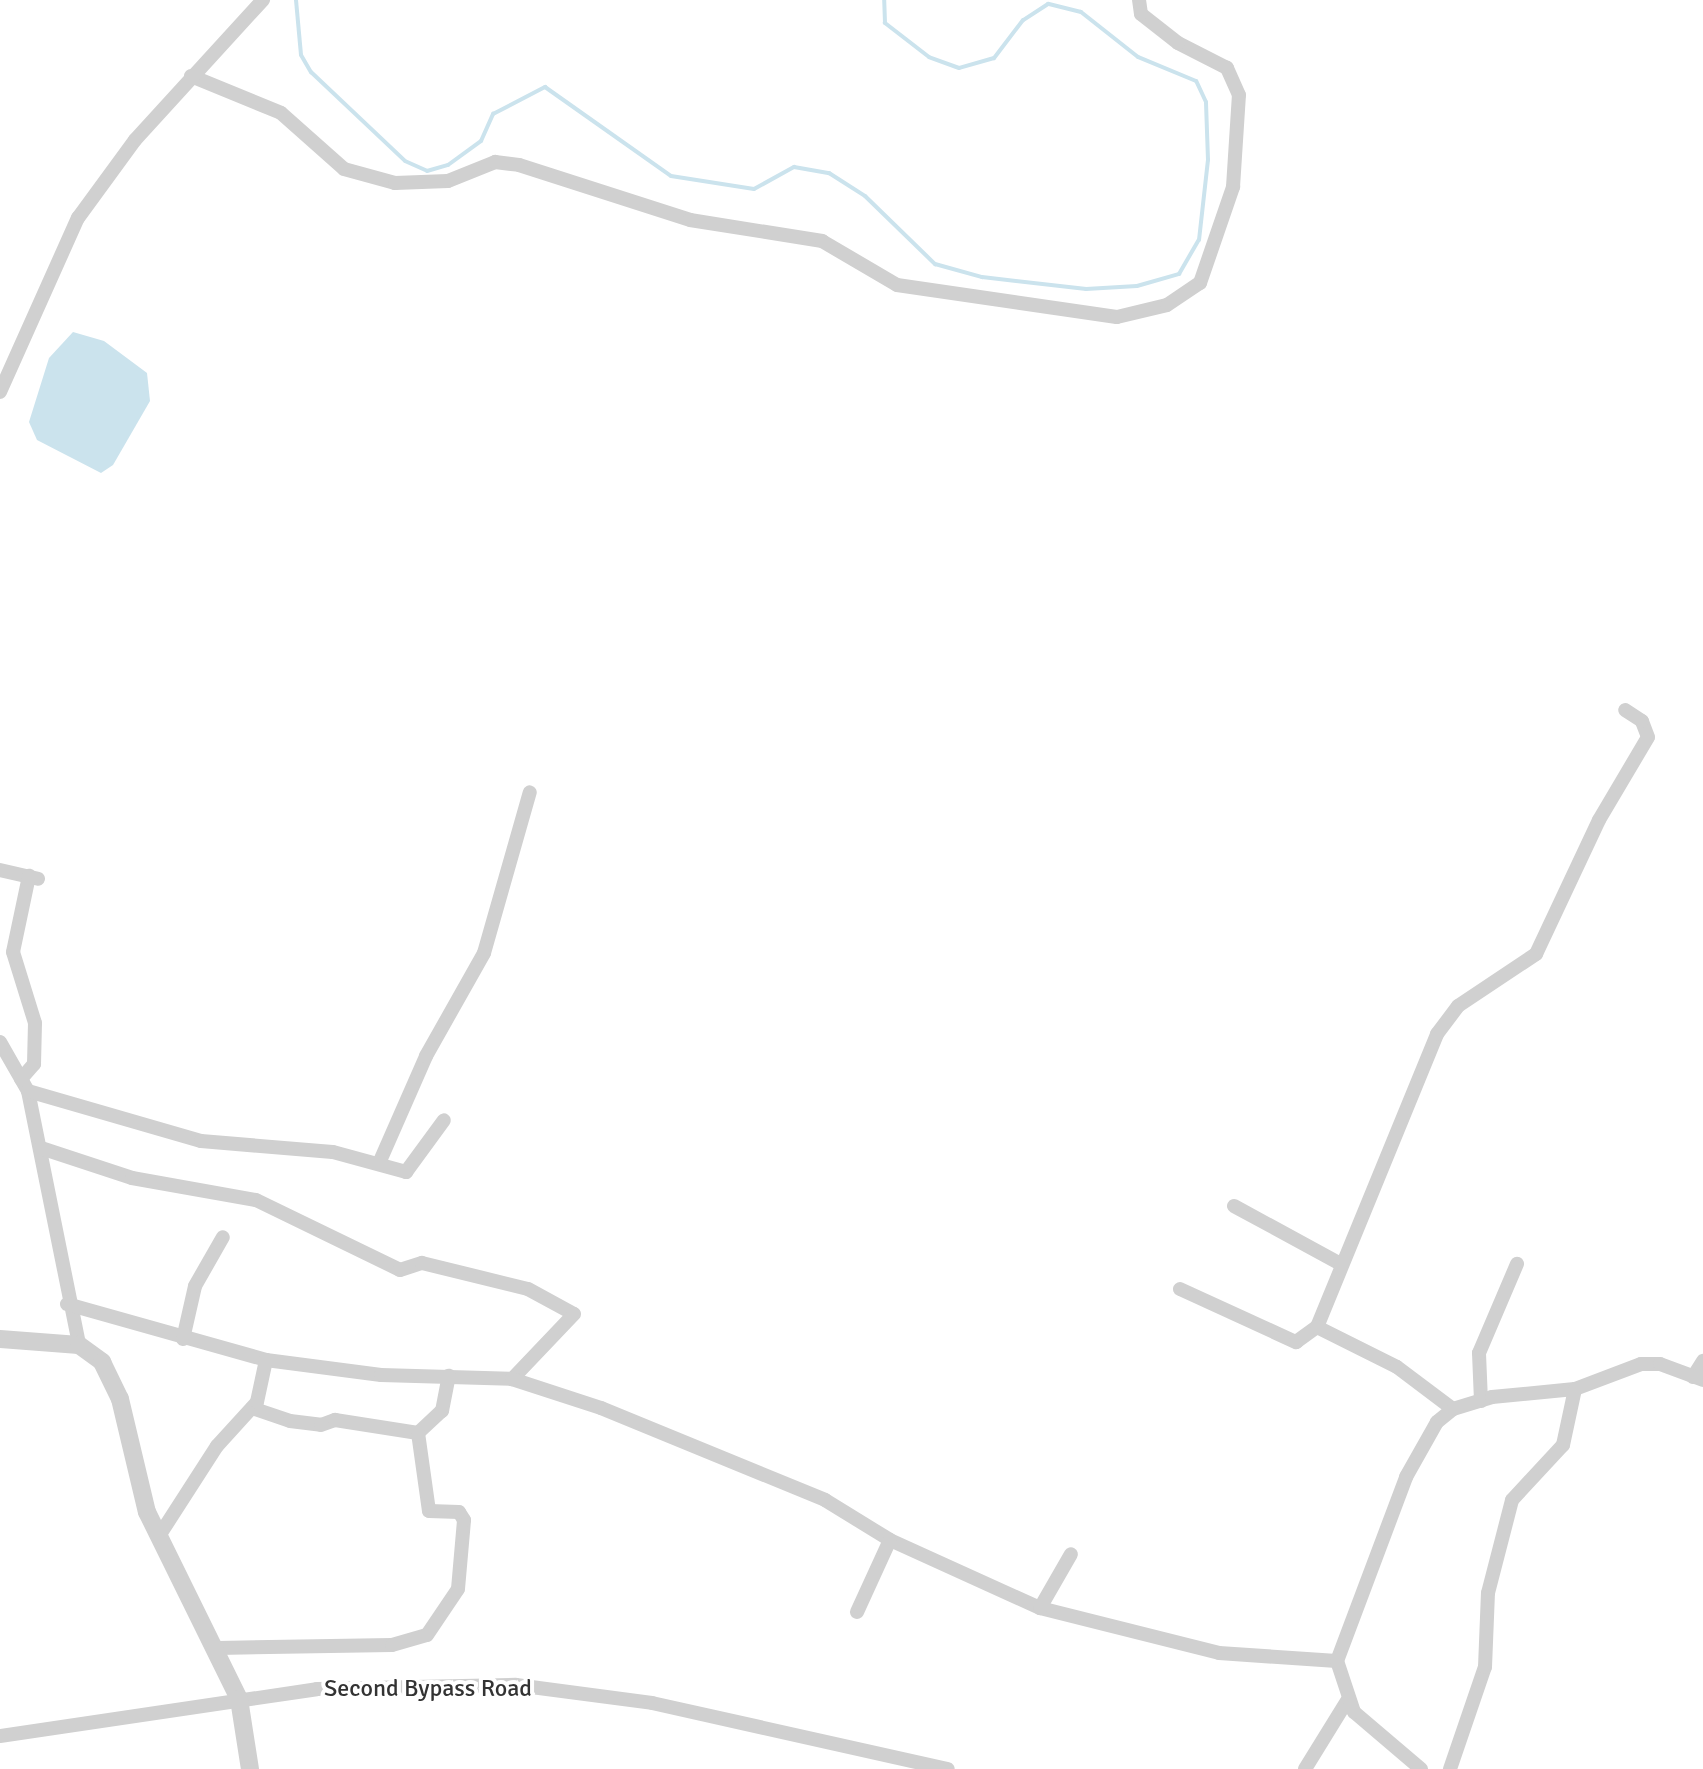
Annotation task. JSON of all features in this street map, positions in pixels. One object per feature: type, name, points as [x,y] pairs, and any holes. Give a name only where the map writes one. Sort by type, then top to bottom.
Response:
[{"type":"street","points":[[0,392],[78,218],[191,76],[263,0]]},
{"type":"street","points":[[191,76],[281,113],[344,169],[395,183],[448,181],[495,162],[519,165],[690,220],[822,241],[897,285],[1117,317],[1167,305],[1200,283],[1233,187],[1238,110],[1227,68],[1178,43],[1141,14],[1139,0]]},
{"type":"street","points":[[1180,1289],[1296,1342],[1317,1327],[1339,1263],[1446,1018],[1536,954],[1599,820],[1648,737],[1642,721],[1625,710]]},
{"type":"street","points":[[380,1161],[426,1056],[484,953],[530,792]]},
{"type":"street","points":[[0,870],[34,877],[13,952],[35,1023],[34,1064],[24,1085]]},
{"type":"street","points":[[0,1042],[24,1085],[41,1148],[67,1304],[79,1345]]},
{"type":"street","points":[[24,1085],[201,1141],[380,1161],[406,1172],[414,1166],[444,1120]]},
{"type":"street","points":[[41,1148],[132,1178],[256,1200],[400,1270],[422,1263],[528,1289],[574,1314],[512,1379]]},
{"type":"street","points":[[1234,1206],[1339,1263]]},
{"type":"street","points":[[183,1339],[195,1286],[223,1237]]},
{"type":"street","points":[[1481,1401],[1479,1353],[1517,1264]]},
{"type":"street","points":[[67,1304],[266,1360],[512,1379],[601,1408],[825,1500],[890,1540],[1040,1608],[1219,1653],[1337,1661]]},
{"type":"street","points":[[1317,1327],[1397,1367],[1453,1409]]},
{"type":"street","points":[[0,1339],[79,1345],[102,1362],[120,1399],[159,1536],[218,1648],[239,1699],[250,1769]]},
{"type":"street","points":[[159,1536],[217,1446],[252,1408],[266,1360]]},
{"type":"street","points":[[1421,1769],[1393,1750],[1347,1701],[1337,1661],[1406,1477],[1437,1422],[1453,1409],[1481,1401],[1575,1389],[1641,1364],[1698,1379],[1703,1361]]},
{"type":"street","points":[[418,1433],[442,1411],[449,1376]]},
{"type":"street","points":[[1450,1769],[1485,1667],[1488,1593],[1512,1500],[1563,1445],[1575,1389]]},
{"type":"street","points":[[252,1408],[290,1421],[321,1425],[335,1420],[418,1433]]},
{"type":"street","points":[[218,1648],[392,1645],[427,1635],[458,1589],[464,1520],[459,1512],[429,1511],[418,1433]]},
{"type":"street","points":[[857,1612],[890,1540]]},
{"type":"street","points":[[1040,1608],[1071,1554]]},
{"type":"street","name":"Second Bypass Road","points":[[0,1736],[317,1689],[516,1685],[745,1721],[948,1769]]},
{"type":"street","points":[[1305,1769],[1347,1701]]},
{"type":"water","points":[[73,332],[104,341],[147,373],[150,401],[113,465],[101,473],[37,440],[29,422],[49,358]]},
{"type":"waterway","points":[[296,0],[301,55],[311,72],[405,161],[427,171],[448,165],[481,141],[493,114],[545,87],[671,176],[754,189],[794,167],[829,173],[865,196],[935,264],[982,277],[1086,289],[1137,286],[1179,274],[1199,240],[1208,160],[1206,102],[1196,81],[1138,57],[1081,12],[1048,4],[1023,20],[994,58],[959,68],[929,57],[885,23],[884,0]]}]
